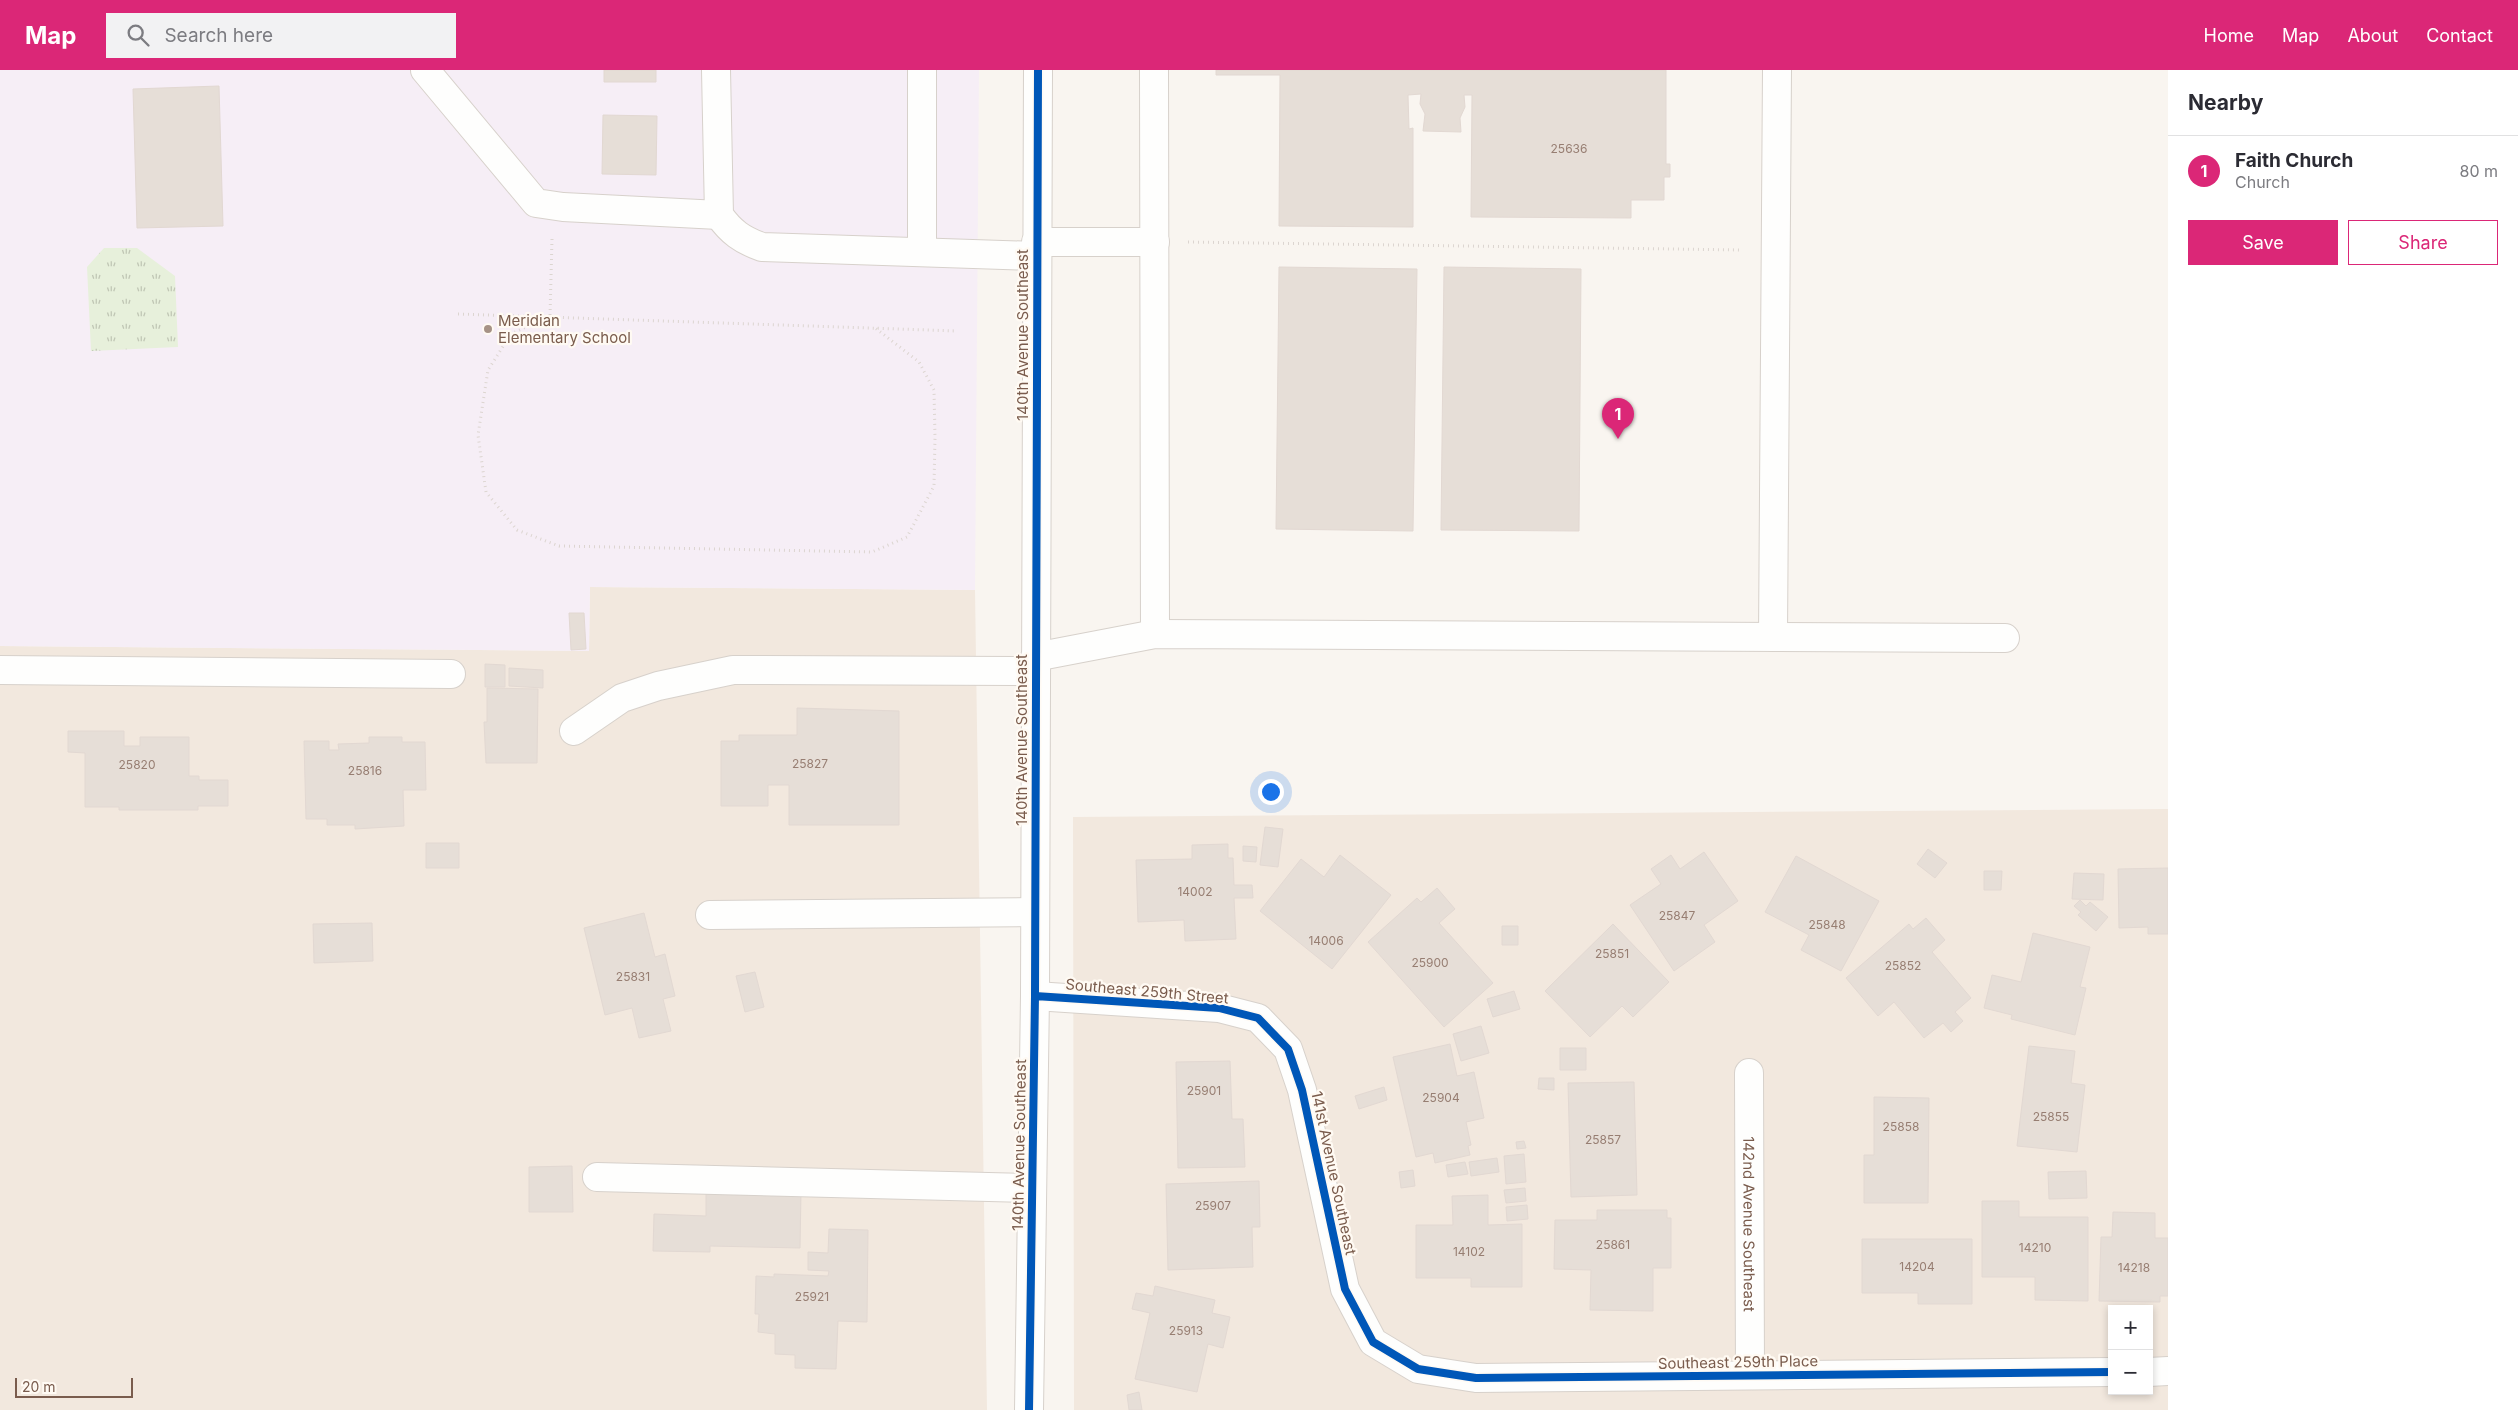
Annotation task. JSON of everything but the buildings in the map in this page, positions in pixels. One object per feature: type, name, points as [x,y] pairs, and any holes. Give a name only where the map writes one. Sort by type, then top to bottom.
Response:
[{"type":"street","points":[[425,70],[536,203],[553,206],[719,215]]},
{"type":"street","points":[[716,70],[719,215],[737,236],[744,241],[762,247],[922,252],[1036,249],[1155,242]]},
{"type":"street","points":[[922,70],[922,252]]},
{"type":"street","name":"140th Avenue Southeast","points":[[1029,1410],[1035,912],[1038,70]]},
{"type":"street","points":[[1154,70],[1155,634]]},
{"type":"street","points":[[1772,637],[1777,70]]},
{"type":"street","points":[[574,731],[622,698],[658,686],[733,670],[1035,664],[1155,634],[2004,638]]},
{"type":"street","points":[[0,670],[451,674]]},
{"type":"street","points":[[710,915],[1035,912]]},
{"type":"street","name":"Southeast 259th Street","points":[[1034,996],[1219,1008],[1258,1018]]},
{"type":"street","name":"141st Avenue Southeast","points":[[1258,1018],[1288,1050],[1302,1090],[1345,1289],[1373,1342]]},
{"type":"street","name":"142nd Avenue Southeast","points":[[1749,1073],[1750,1375]]},
{"type":"street","points":[[597,1177],[1032,1188]]},
{"type":"street","name":"Southeast 259th Place","points":[[1373,1342],[1418,1370],[1476,1378],[2108,1372]]},
{"type":"street","points":[[2153,1372],[2168,1372]]},
{"type":"path","points":[[550,316],[553,206]]},
{"type":"path","points":[[1155,242],[1776,250]]},
{"type":"path","points":[[458,314],[957,331]]},
{"type":"path","points":[[550,316],[511,334],[488,370],[478,435],[486,492],[517,530],[559,546],[872,552],[907,537],[934,486],[934,390],[919,362],[874,327]]},
{"type":"shaded area","name":"Meridian Elementary School","points":[[0,70],[979,70],[975,590],[590,587],[589,651],[0,646]]},
{"type":"shaded area","points":[[590,587],[975,590],[987,1410],[0,1410],[0,646],[589,651]]},
{"type":"shaded area","points":[[2168,809],[2168,1410],[1074,1410],[1073,817]]},
{"type":"green space","points":[[104,248],[137,248],[175,276],[178,347],[91,351],[87,267]]},
{"type":"cycle path","points":[[1029,1410],[1035,996],[1038,70]]},
{"type":"cycle path","points":[[1035,996],[1219,1008],[1258,1018],[1288,1049],[1302,1090],[1345,1289],[1373,1342],[1418,1369],[1476,1378],[2108,1372]]},
{"type":"place","name":"Meridian Elementary School","points":[[488,329]]},
{"type":"place","name":"Faith Church","points":[[1618,439]]}]
